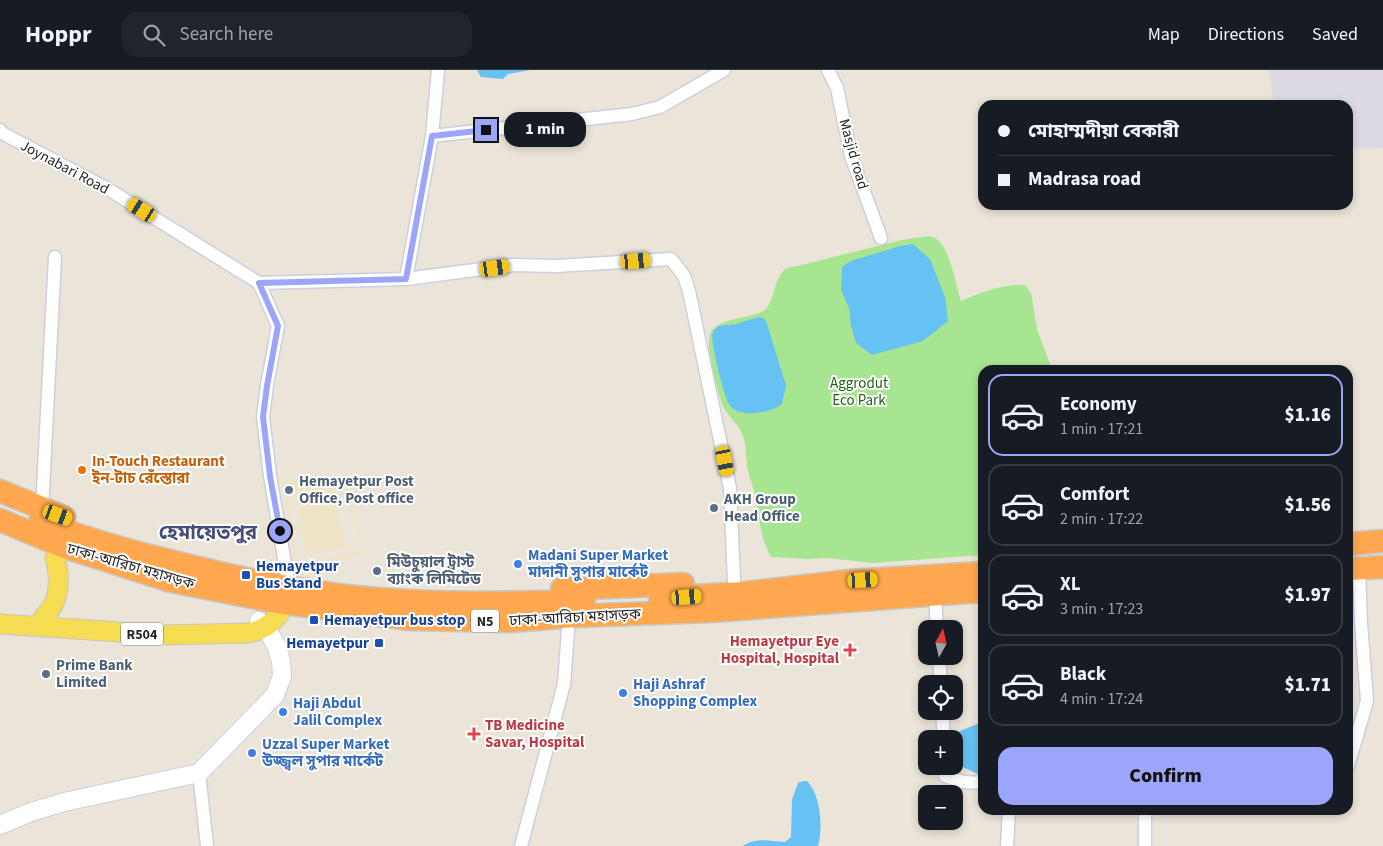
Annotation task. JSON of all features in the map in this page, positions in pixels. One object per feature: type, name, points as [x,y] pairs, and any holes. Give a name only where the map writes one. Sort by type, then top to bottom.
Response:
[{"type":"highway","points":[[0,491],[42,509],[148,545],[223,563],[333,582],[443,590],[530,590],[795,578],[851,591]]},
{"type":"highway","name":"ঢাকা-আরিচা মহাসড়ক","points":[[0,505],[56,528],[127,550],[209,571],[289,588],[357,597],[440,602],[513,603],[628,600],[745,593],[851,591],[935,595],[978,591]]},
{"type":"highway","name":"ঢাকা-আরিচা মহাসড়ক","points":[[0,520],[62,546],[171,581],[277,602],[410,619],[511,621],[576,616],[712,612],[978,573]]},
{"type":"highway","points":[[0,536],[76,566],[174,595],[267,619],[300,619],[404,631],[463,633],[568,630],[680,625],[817,614],[851,591]]},
{"type":"highway","points":[[1353,544],[1383,541]]},
{"type":"highway","points":[[1353,569],[1383,567]]},
{"type":"main road","points":[[43,618],[53,606],[57,590],[59,573],[55,558]]},
{"type":"main road","name":"R504","points":[[0,614],[163,626],[247,624],[267,619]]},
{"type":"main road","name":"R504","points":[[0,624],[163,635],[257,632],[267,619]]},
{"type":"street","points":[[406,279],[432,136],[438,70]]},
{"type":"street","points":[[432,136],[632,114],[660,107],[724,70]]},
{"type":"street","name":"Masjid road","points":[[828,70],[837,88],[851,156],[881,238]]},
{"type":"street","name":"Joynabari Road","points":[[0,130],[2,133],[108,189],[259,283]]},
{"type":"street","points":[[42,509],[55,256]]},
{"type":"street","points":[[287,575],[270,476],[263,417],[278,326],[259,283],[406,279],[513,265],[580,265],[665,258],[674,261],[684,276],[690,292],[730,488],[734,581]]},
{"type":"street","points":[[1353,569],[1367,701],[1353,749]]},
{"type":"street","points":[[935,595],[936,620]]},
{"type":"street","points":[[0,825],[31,812],[64,802],[143,786],[199,772],[275,694],[282,676],[281,662],[267,619]]},
{"type":"street","points":[[521,846],[564,684],[568,630]]},
{"type":"street","points":[[199,772],[207,846]]},
{"type":"street","points":[[945,775],[963,782],[978,783]]},
{"type":"street","points":[[1006,846],[1009,815]]},
{"type":"street","points":[[1145,815],[1145,846]]},
{"type":"shaded area","points":[[1269,70],[1383,70],[1383,148],[1353,149],[1353,100],[1273,100]]},
{"type":"shaded area","points":[[348,475],[365,555],[297,565],[282,482]],"holes":[[[345,480],[349,499],[336,502],[332,482]],[[296,496],[301,525],[293,526],[288,498]],[[351,501],[362,551],[298,564],[293,532],[302,531],[306,555],[347,547],[335,505]]]},
{"type":"green space","name":"Aggrodut Eco Park","points":[[933,237],[939,241],[948,255],[961,301],[1000,287],[1025,285],[1031,293],[1037,329],[1050,365],[978,365],[978,555],[873,563],[828,558],[771,557],[762,534],[755,495],[747,466],[743,436],[721,402],[709,349],[710,334],[719,325],[757,314],[767,308],[778,280],[785,269],[902,240]]},
{"type":"water","points":[[477,70],[531,70],[508,74],[503,79],[481,77]]},
{"type":"water","points":[[913,244],[930,259],[945,297],[948,321],[923,341],[872,355],[856,343],[851,326],[849,308],[841,290],[842,267],[851,261],[900,246]]},
{"type":"water","points":[[758,317],[766,321],[786,385],[782,404],[764,412],[742,412],[731,407],[728,402],[719,372],[712,335],[719,326],[736,324]]},
{"type":"water","points":[[978,724],[978,774],[963,767],[963,730]]},
{"type":"water","points":[[807,781],[812,787],[818,803],[820,839],[818,846],[743,846],[753,841],[785,842],[791,837],[792,800],[798,783]]},
{"type":"place","name":"In-Touch Restaurant ইন-টাচ রেঁস্তোরা","points":[[82,470]]},
{"type":"place","name":"Hemayetpur Post Office, Post office","points":[[289,490]]},
{"type":"place","name":"AKH Group Head Office","points":[[714,508]]},
{"type":"place","name":"Madani Super Market মাদানী সুপার মার্কেট","points":[[518,564]]},
{"type":"place","name":"মিউচুয়াল ট্রাস্ট ব্যাংক লিমিটেড","points":[[377,571]]},
{"type":"place","name":"Hemayetpur Bus Stand","points":[[246,575]]},
{"type":"place","name":"Hemayetpur bus stop","points":[[314,620]]},
{"type":"place","name":"Hemayetpur","points":[[379,643]]},
{"type":"place","name":"Hemayetpur Eye Hospital, Hospital","points":[[850,650]]},
{"type":"place","name":"Prime Bank Limited","points":[[46,674]]},
{"type":"place","name":"Haji Ashraf Shopping Complex","points":[[623,693]]},
{"type":"place","name":"Haji Abdul Jalil Complex","points":[[283,712]]},
{"type":"place","name":"TB Medicine Savar, Hospital","points":[[474,734]]},
{"type":"place","name":"Uzzal Super Market উজ্জ্বল সুপার মার্কেট","points":[[252,753]]},
{"type":"district","name":"হেমায়েতপুর","points":[[208,532]]},
{"type":"route","points":[[280,531],[270,476],[263,417],[278,326],[259,283],[406,279],[432,136],[486,130]]}]
